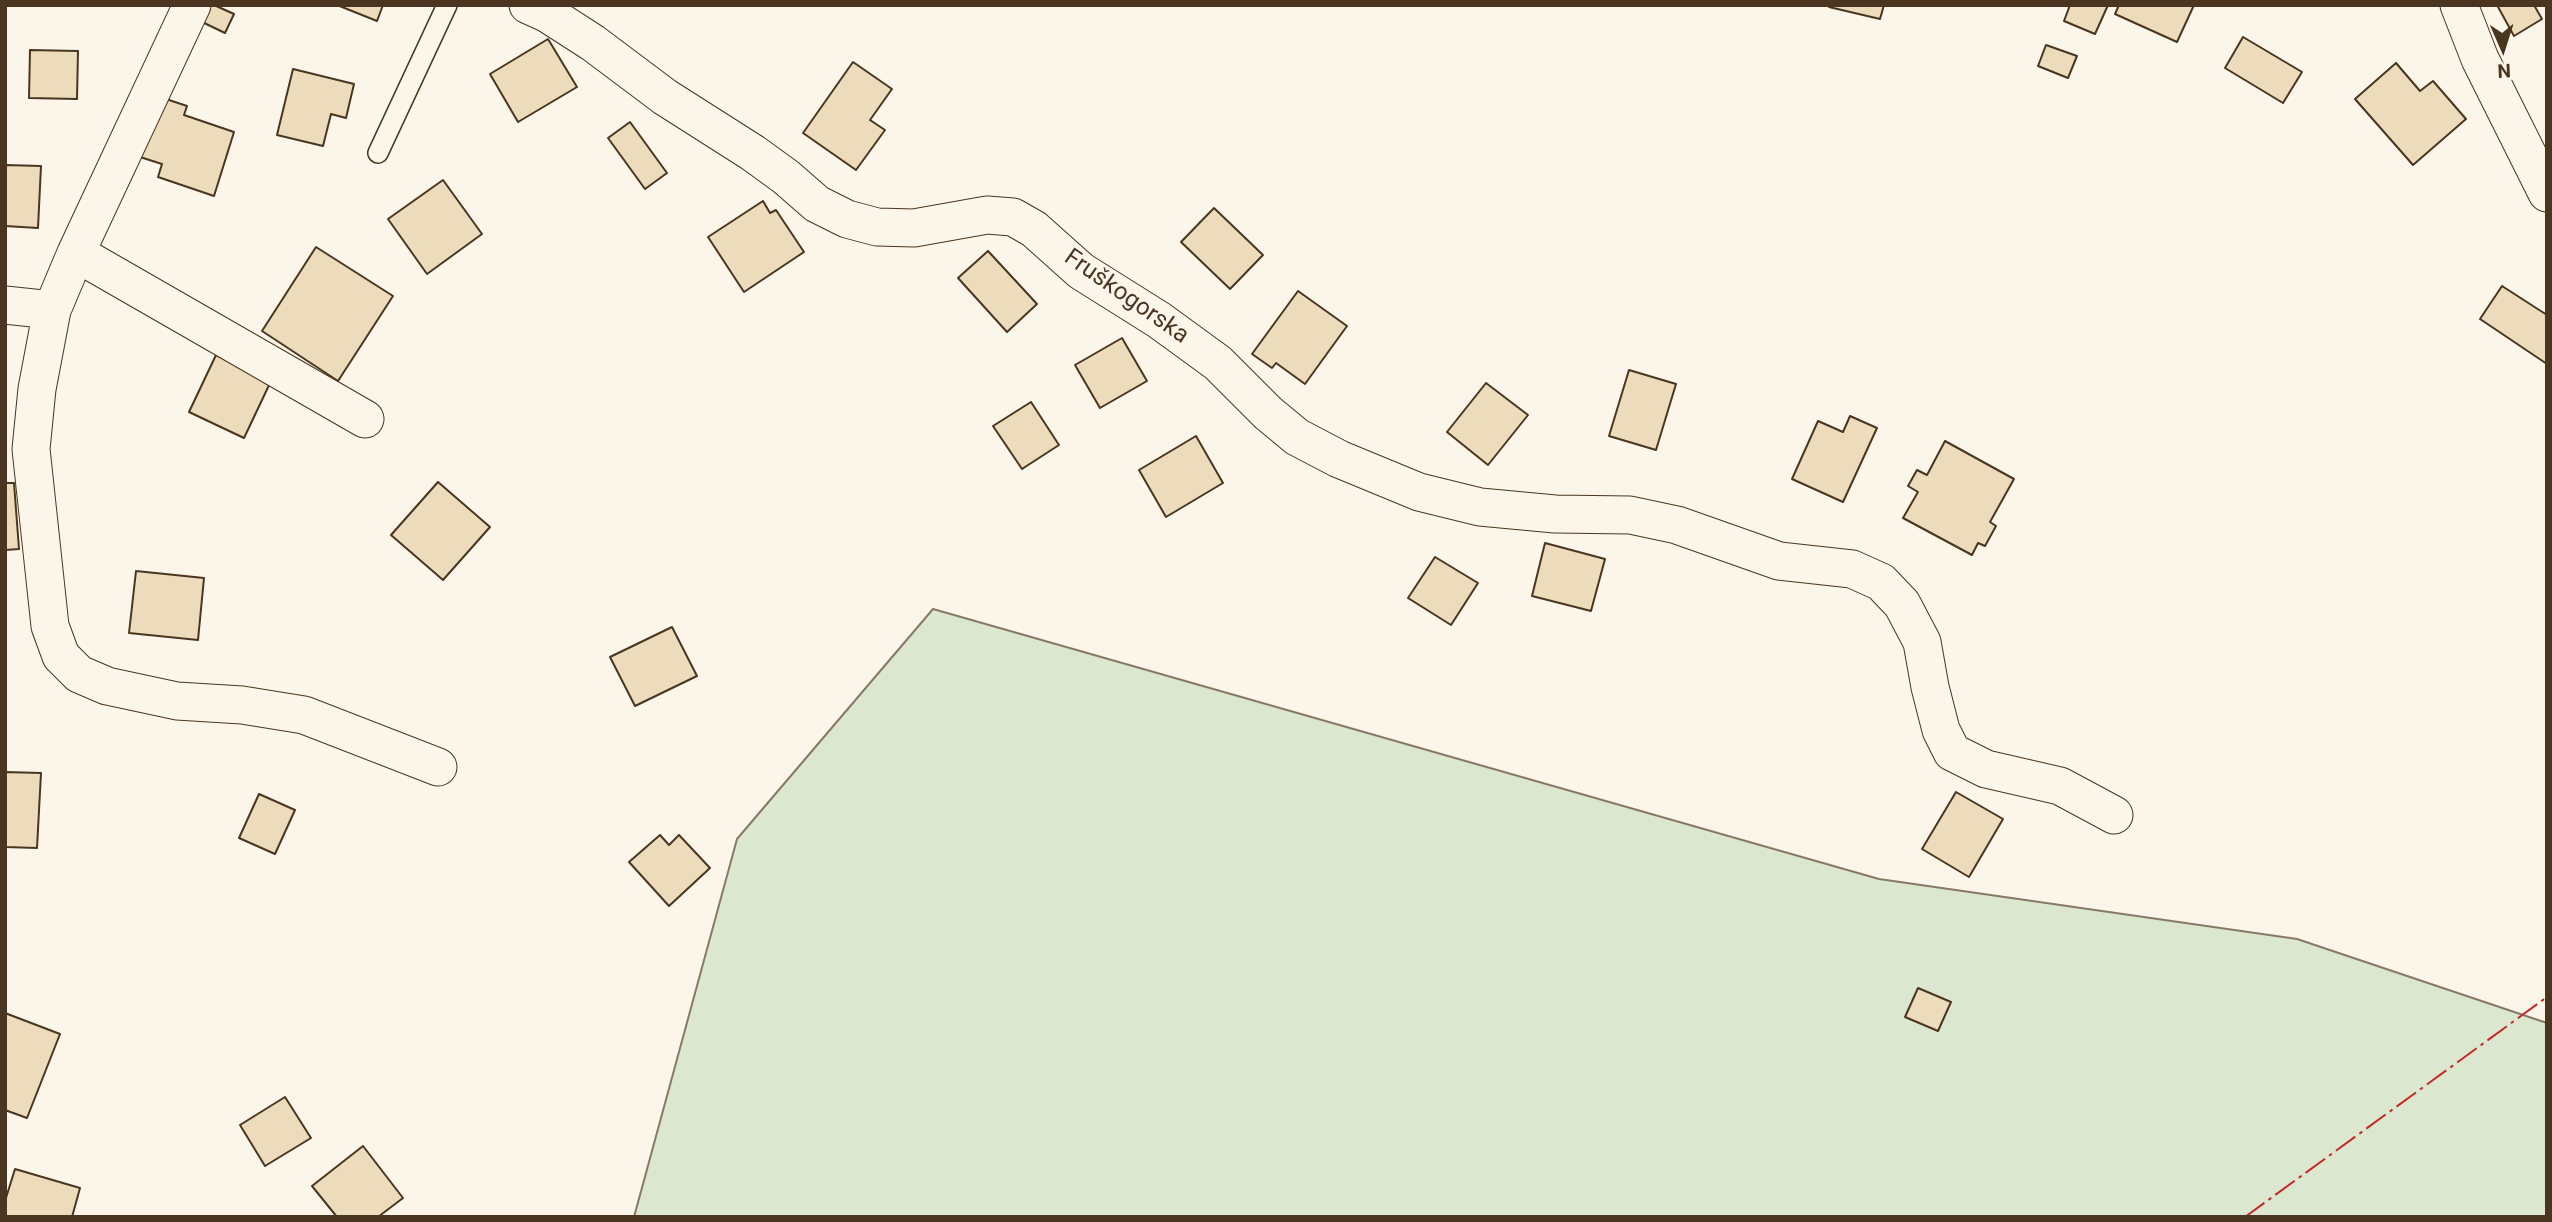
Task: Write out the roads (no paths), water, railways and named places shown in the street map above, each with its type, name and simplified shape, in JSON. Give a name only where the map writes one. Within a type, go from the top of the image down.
[{"type":"street","points":[[192,5],[52,310],[37,389],[31,449],[50,626],[61,656],[79,674],[107,686],[177,701],[242,705],[304,715],[438,767]]},
{"type":"street","name":"Fruškogorska","points":[[528,5],[548,14],[593,43],[666,97],[753,153],[817,204],[848,219],[877,226],[915,228],[987,215],[1013,217],[1034,229],[1081,271],[1159,320],[1218,363],[1297,438],[1339,459],[1419,492],[1480,507],[1555,514],[1630,515],[1677,525],[1779,561],[1852,569],[1881,582],[1902,604],[1923,642],[1930,687],[1941,730],[1952,752],[1986,769],[2060,786],[2114,816]]},
{"type":"street","points":[[2459,5],[2480,59],[2547,193]]},
{"type":"street","points":[[76,253],[365,418]]},
{"type":"street","points":[[5,305],[52,310]]},
{"type":"lane","points":[[378,153],[447,5]]}]
